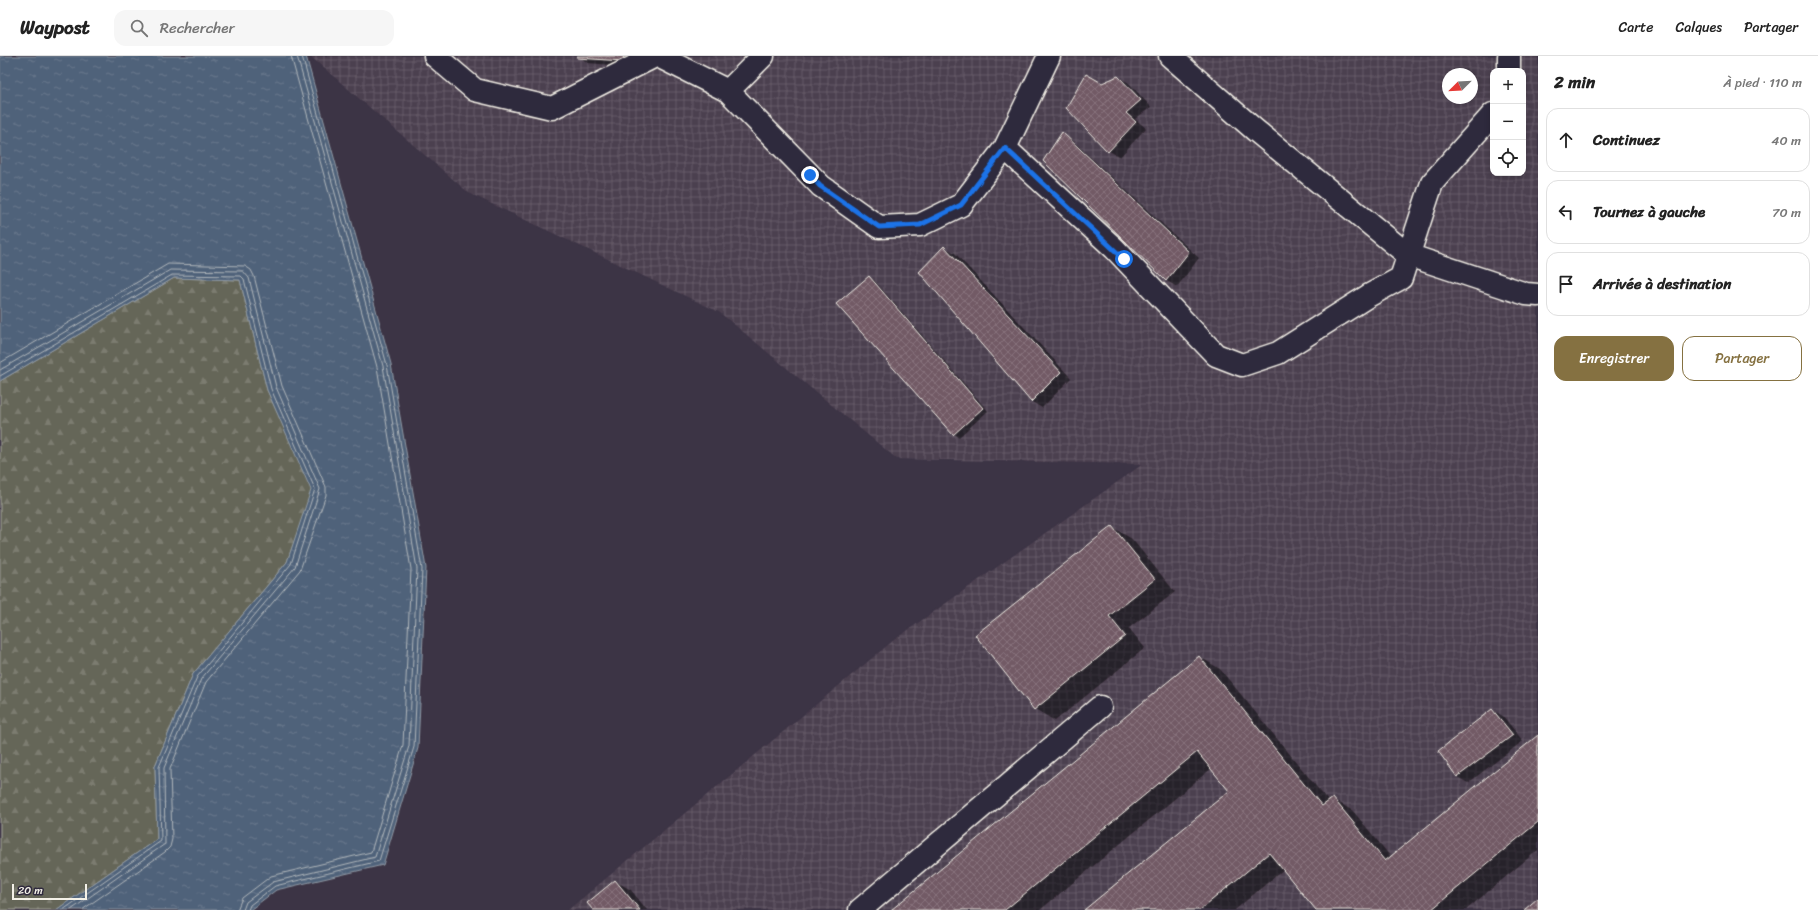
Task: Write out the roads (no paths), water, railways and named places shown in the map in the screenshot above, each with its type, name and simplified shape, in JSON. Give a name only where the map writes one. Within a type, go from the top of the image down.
[{"type":"lane","points":[[435,56],[476,90],[552,108],[656,56],[728,91],[820,186],[879,227],[920,225],[961,205],[1005,148],[1049,56]]},
{"type":"lane","points":[[728,91],[763,56]]},
{"type":"lane","points":[[1170,56],[1255,130],[1408,254],[1526,294],[1538,295]]},
{"type":"lane","points":[[1509,56],[1509,68]]},
{"type":"lane","points":[[1005,148],[1114,248],[1216,355],[1242,365],[1278,353],[1368,296],[1400,278],[1432,182],[1490,117]]},
{"type":"lane","points":[[860,910],[1100,707]]},
{"type":"water","points":[[0,56],[306,56],[391,364],[426,568],[418,748],[383,865],[276,890],[250,910],[56,910],[157,839],[155,766],[193,674],[287,562],[311,490],[267,390],[240,280],[174,278],[0,381]]}]
